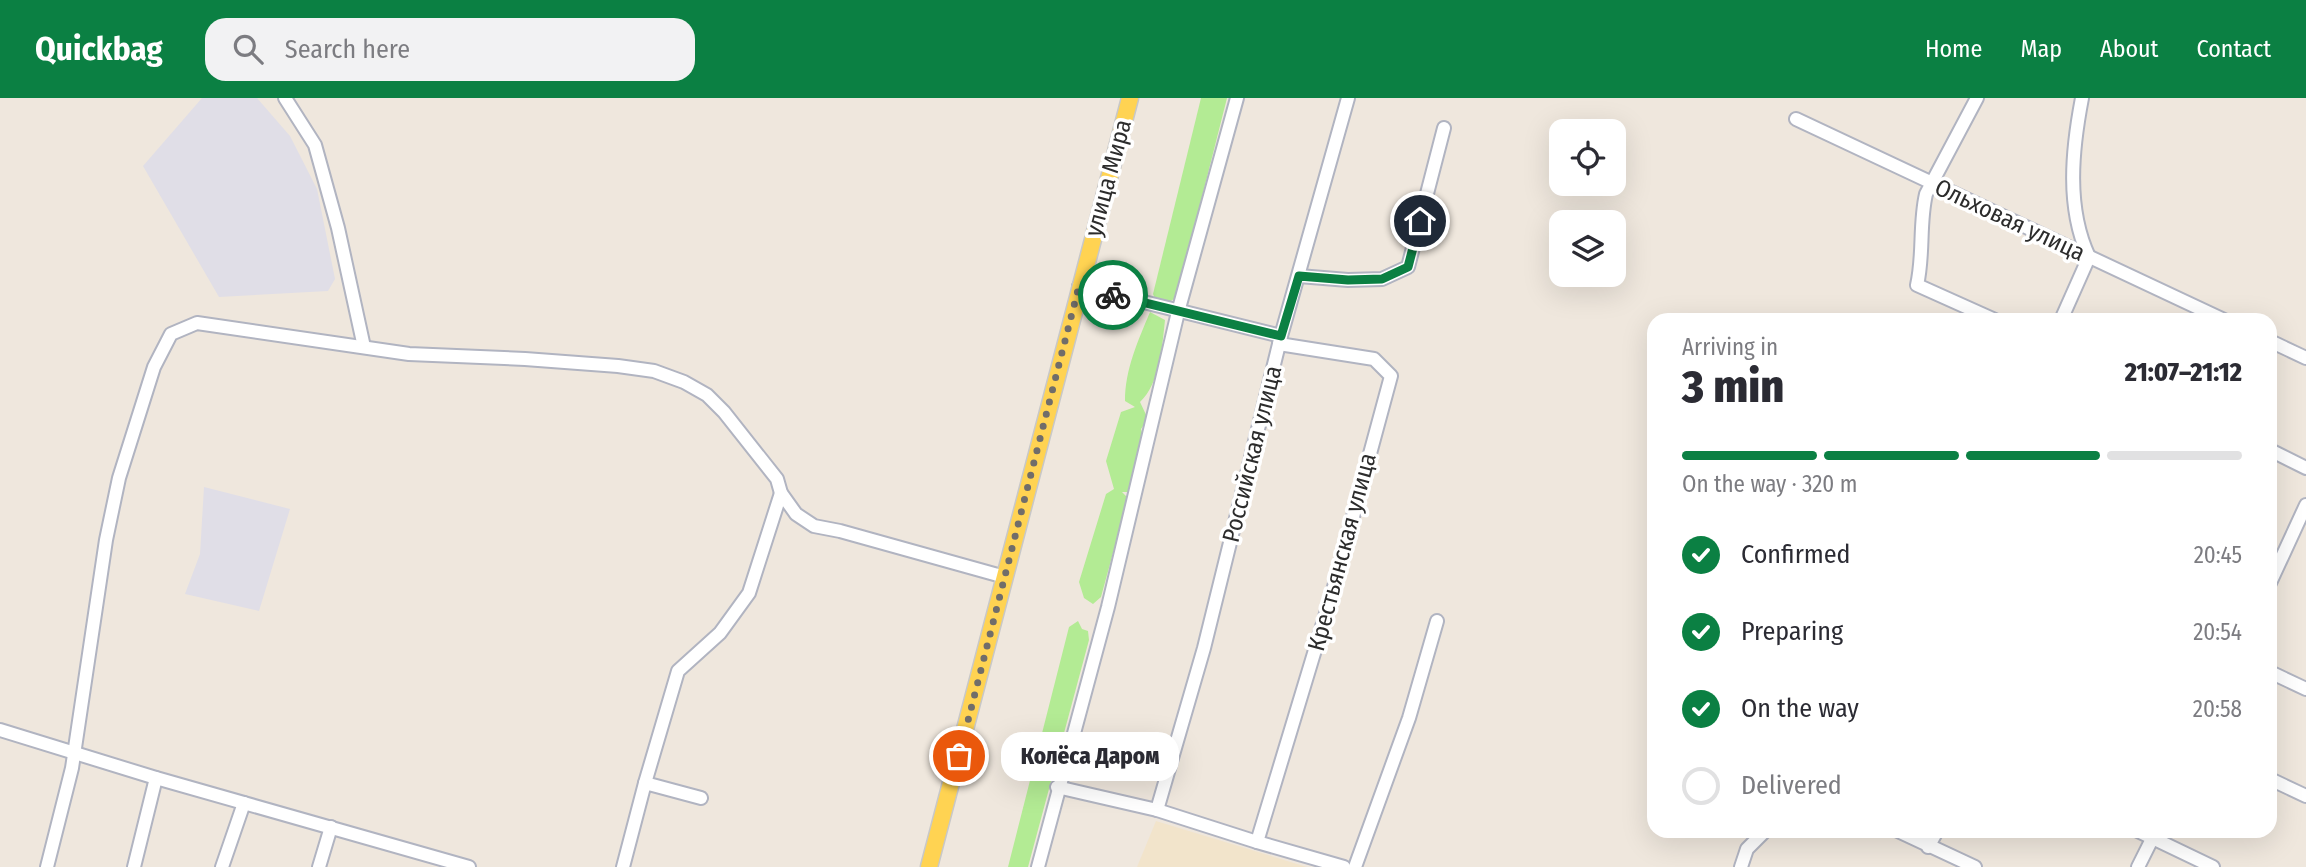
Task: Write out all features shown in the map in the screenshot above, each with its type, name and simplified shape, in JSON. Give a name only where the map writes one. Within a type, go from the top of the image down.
[{"type":"main road","name":"улица Мира","points":[[929,867],[1130,98]]},
{"type":"street","points":[[285,98],[315,145],[338,228],[364,346]]},
{"type":"street","points":[[1038,867],[1057,787],[1108,607],[1178,312],[1237,98]]},
{"type":"street","name":"Российская улица","points":[[1157,810],[1205,648],[1280,340],[1348,98]]},
{"type":"street","points":[[1977,98],[1931,184],[1922,212],[1921,268],[1917,285],[1979,313]]},
{"type":"street","points":[[2064,313],[2089,257],[2078,229],[2073,176],[2076,128],[2082,98]]},
{"type":"street","name":"Ольховая улица","points":[[1796,119],[2209,313]]},
{"type":"street","points":[[1299,276],[1348,280],[1382,279],[1408,267],[1444,128]]},
{"type":"street","points":[[1079,286],[1280,340]]},
{"type":"street","points":[[47,867],[72,768],[106,540],[119,478],[154,366],[171,334],[197,323],[410,354],[525,359],[654,371],[684,382],[707,396],[724,412],[777,479],[781,493],[796,514],[814,526],[1005,576]]},
{"type":"street","name":"Крестьянская улица","points":[[1257,842],[1334,587],[1391,376],[1374,359],[1280,340]]},
{"type":"street","points":[[2277,344],[2306,358]]},
{"type":"street","points":[[2277,454],[2306,468]]},
{"type":"street","points":[[623,867],[678,671],[720,633],[749,593],[781,493]]},
{"type":"street","points":[[2277,558],[2306,505]]},
{"type":"street","points":[[1355,867],[1409,718],[1437,621]]},
{"type":"street","points":[[2277,676],[2306,689]]},
{"type":"street","points":[[0,730],[156,778],[469,867]]},
{"type":"street","points":[[134,867],[156,778]]},
{"type":"street","points":[[2277,782],[2306,796]]},
{"type":"street","points":[[645,783],[701,798]]},
{"type":"street","points":[[1057,787],[1157,810],[1344,867]]},
{"type":"street","points":[[222,867],[244,803]]},
{"type":"street","points":[[319,867],[331,827]]},
{"type":"street","points":[[1741,867],[1747,849],[1758,838]]},
{"type":"street","points":[[1911,838],[1975,867]]},
{"type":"street","points":[[1928,847],[1933,838]]},
{"type":"street","points":[[2138,867],[2152,838]]},
{"type":"street","points":[[2161,838],[2213,867]]},
{"type":"shaded area","points":[[202,98],[257,98],[290,136],[317,189],[335,279],[328,291],[219,297],[143,166]]},
{"type":"shaded area","points":[[204,487],[290,509],[259,611],[185,594],[200,554]]},
{"type":"shaded area","points":[[1156,821],[1307,867],[1137,867]]},
{"type":"green space","points":[[1201,98],[1227,98],[1179,288],[1174,299],[1166,304],[1156,301],[1153,294]]},
{"type":"green space","points":[[1150,312],[1165,320],[1159,364],[1152,385],[1140,402],[1148,419],[1141,429],[1143,437],[1129,492],[1122,492],[1128,498],[1101,597],[1093,604],[1084,598],[1079,582],[1106,494],[1114,489],[1106,461],[1121,412],[1135,407],[1125,401],[1127,378]]},
{"type":"green space","points":[[1078,621],[1082,629],[1088,631],[1089,640],[1028,867],[1008,867],[1069,627]]},
{"type":"way so far","points":[[959,756],[1079,286],[1113,295]]},
{"type":"place","name":"Колёса Даром","points":[[959,756]]},
{"type":"route","points":[[1113,295],[1281,336],[1299,276],[1348,280],[1382,279],[1408,267],[1420,221]]}]
